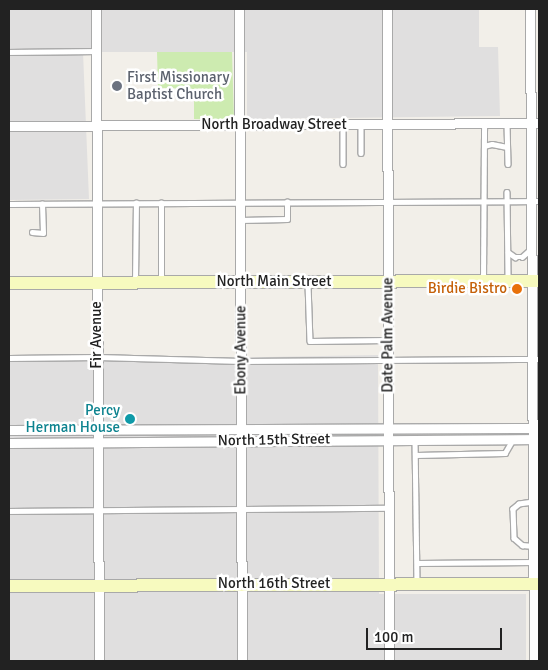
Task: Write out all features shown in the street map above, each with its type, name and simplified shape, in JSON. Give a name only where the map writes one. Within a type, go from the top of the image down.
[{"type":"street","name":"Fir Avenue","points":[[96,9],[99,661]]},
{"type":"street","name":"Ebony Avenue","points":[[239,9],[242,661]]},
{"type":"street","name":"Date Palm Avenue","points":[[387,9],[389,661]]},
{"type":"street","points":[[530,9],[535,53],[535,201],[532,248],[536,281],[536,439],[533,502],[533,562],[536,584],[534,661]]},
{"type":"street","name":"North Broadway Street","points":[[9,126],[535,123]]},
{"type":"street","name":"North Main Street","points":[[9,284],[536,281]]},
{"type":"street","name":"North 15th Street","points":[[9,430],[536,428]]},
{"type":"street","name":"North 15th Street","points":[[9,443],[536,439]]},
{"type":"street","name":"North 16th Street","points":[[9,586],[536,584]]},
{"type":"lane","points":[[9,52],[96,51]]},
{"type":"lane","points":[[507,123],[508,164]]},
{"type":"lane","points":[[483,281],[484,124]]},
{"type":"lane","points":[[343,125],[343,164]]},
{"type":"lane","points":[[361,125],[361,152]]},
{"type":"lane","points":[[484,146],[492,144],[508,147]]},
{"type":"lane","points":[[507,192],[508,281]]},
{"type":"lane","points":[[9,204],[535,201]]},
{"type":"lane","points":[[240,220],[287,219],[287,202]]},
{"type":"lane","points":[[135,283],[136,203]]},
{"type":"lane","points":[[161,283],[162,203]]},
{"type":"lane","points":[[32,232],[43,232],[42,204]]},
{"type":"lane","points":[[508,252],[515,257],[522,257],[532,248]]},
{"type":"lane","points":[[308,282],[310,341],[388,340]]},
{"type":"lane","points":[[9,358],[98,357],[241,361],[536,359]]},
{"type":"lane","points":[[415,439],[417,584]]},
{"type":"lane","points":[[416,455],[505,453],[513,439]]},
{"type":"lane","points":[[533,502],[519,504],[513,509],[514,538],[522,545],[533,546]]},
{"type":"lane","points":[[9,511],[98,512],[242,508],[388,508]]},
{"type":"lane","points":[[417,562],[533,562]]},
{"type":"shaded area","points":[[9,9],[479,9],[479,47],[498,47],[500,116],[247,119],[247,52],[83,52],[89,199],[9,200]]},
{"type":"shaded area","points":[[378,355],[379,594],[526,594],[526,661],[9,661],[9,362]]},
{"type":"green space","points":[[157,52],[232,52],[234,120],[194,119],[194,89],[158,88]]},
{"type":"place","name":"First Missionary Baptist Church","points":[[117,86]]},
{"type":"place","name":"Birdie Bistro","points":[[517,289]]},
{"type":"place","name":"Percy Herman House","points":[[130,419]]}]
